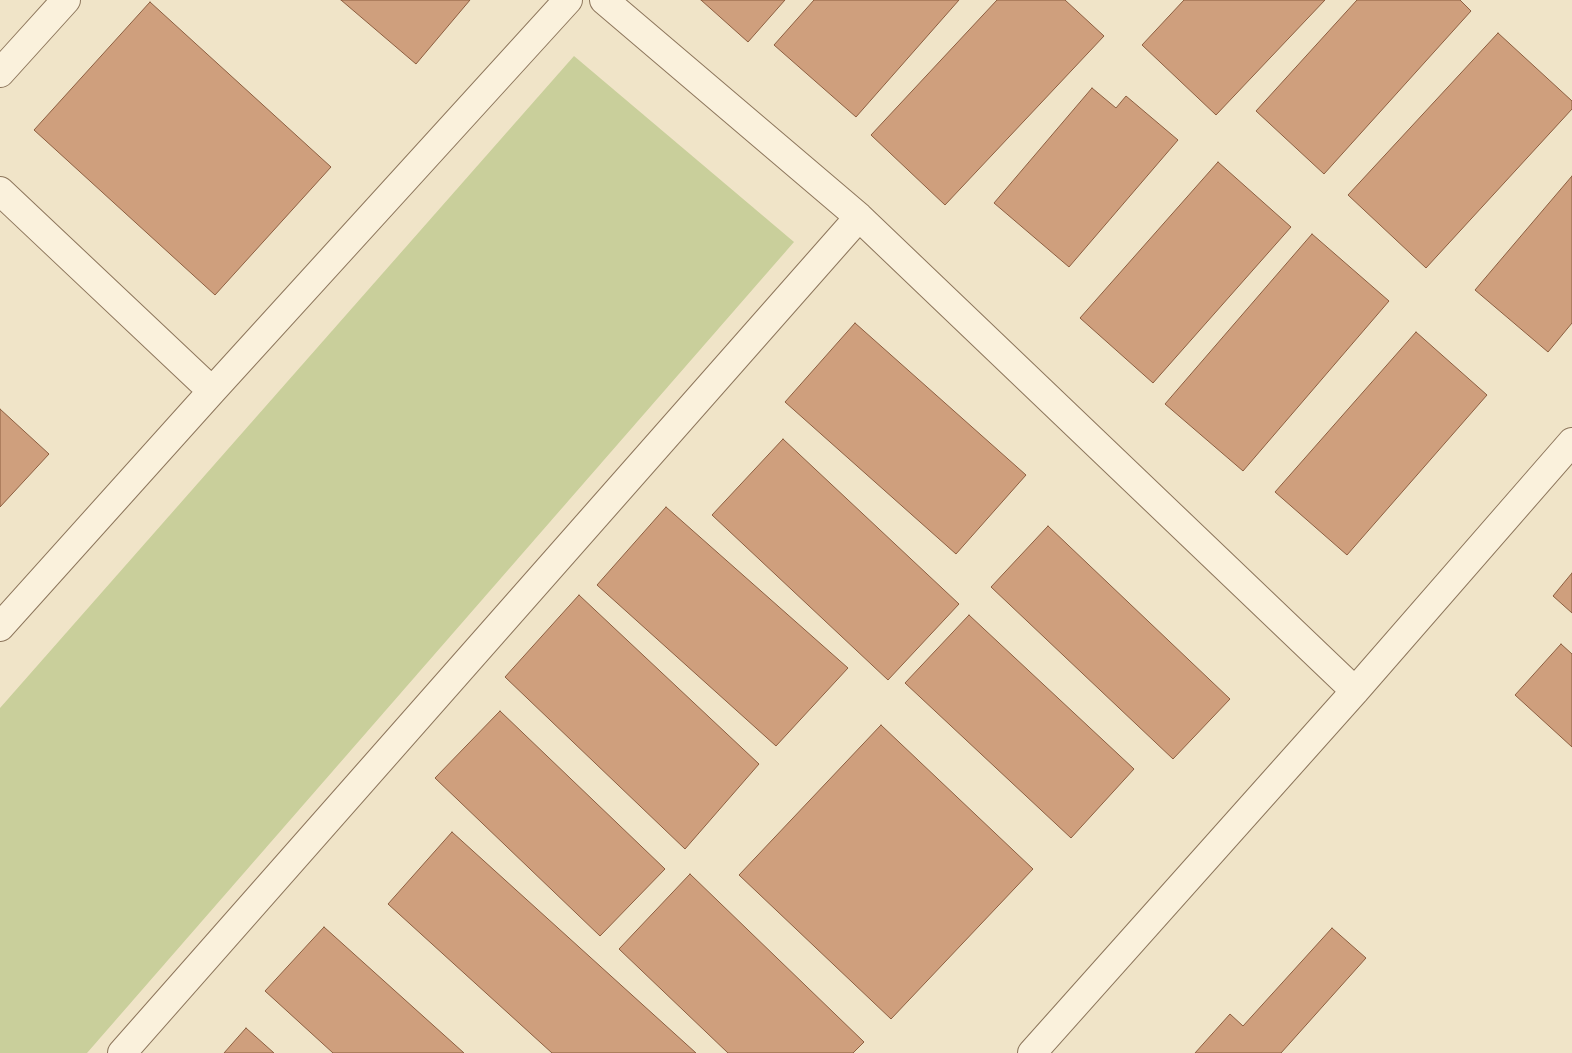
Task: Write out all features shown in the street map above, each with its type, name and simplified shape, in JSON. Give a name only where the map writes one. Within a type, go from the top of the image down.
[{"type":"lane","points":[[0,73],[66,0]]},
{"type":"lane","points":[[0,627],[568,0]]},
{"type":"lane","points":[[604,0],[859,217],[1355,691]]},
{"type":"lane","points":[[0,191],[212,391]]},
{"type":"lane","points":[[122,1053],[859,217]]},
{"type":"lane","points":[[1032,1053],[1355,691],[1572,442]]},
{"type":"green space","points":[[574,56],[794,242],[87,1053],[0,1053],[0,708]]},
{"type":"building","points":[[341,0],[470,0],[416,64]]},
{"type":"building","points":[[701,0],[785,0],[748,42]]},
{"type":"building","points":[[814,0],[959,0],[856,117],[774,45]]},
{"type":"building","points":[[997,0],[1065,0],[1104,36],[945,205],[871,135]]},
{"type":"building","points":[[1184,0],[1325,0],[1216,115],[1142,45]]},
{"type":"building","points":[[1357,0],[1460,0],[1471,11],[1324,174],[1256,111]]},
{"type":"building","points":[[150,2],[331,167],[215,295],[34,130]]},
{"type":"building","points":[[1498,33],[1572,101],[1572,109],[1426,268],[1348,195]]},
{"type":"building","points":[[1092,88],[1116,108],[1126,96],[1178,140],[1069,267],[994,203]]},
{"type":"building","points":[[1218,162],[1291,227],[1153,383],[1080,318]]},
{"type":"building","points":[[1572,176],[1572,323],[1548,352],[1475,290]]},
{"type":"building","points":[[1312,234],[1389,301],[1243,471],[1165,404]]},
{"type":"building","points":[[855,323],[1026,475],[956,554],[785,402]]},
{"type":"building","points":[[1416,332],[1487,395],[1347,555],[1275,492]]},
{"type":"building","points":[[0,409],[49,454],[0,507]]},
{"type":"building","points":[[783,439],[959,604],[888,680],[712,515]]},
{"type":"building","points":[[666,507],[848,668],[776,746],[597,585]]},
{"type":"building","points":[[1048,526],[1230,699],[1173,759],[991,587]]},
{"type":"building","points":[[1572,573],[1572,613],[1553,596]]},
{"type":"building","points":[[579,595],[759,764],[685,849],[505,677]]},
{"type":"building","points":[[969,615],[1134,769],[1071,838],[905,683]]},
{"type":"building","points":[[1561,644],[1572,654],[1572,747],[1515,695]]},
{"type":"building","points":[[500,711],[665,869],[600,936],[435,778]]},
{"type":"building","points":[[881,725],[1033,869],[891,1019],[739,875]]},
{"type":"building","points":[[452,832],[696,1053],[552,1053],[388,904]]},
{"type":"building","points":[[690,874],[864,1042],[853,1053],[728,1053],[619,949]]},
{"type":"building","points":[[324,927],[464,1053],[333,1053],[265,991]]},
{"type":"building","points":[[1332,928],[1366,958],[1281,1053],[1195,1053],[1230,1014],[1243,1026]]},
{"type":"building","points":[[246,1028],[274,1053],[224,1053]]}]
